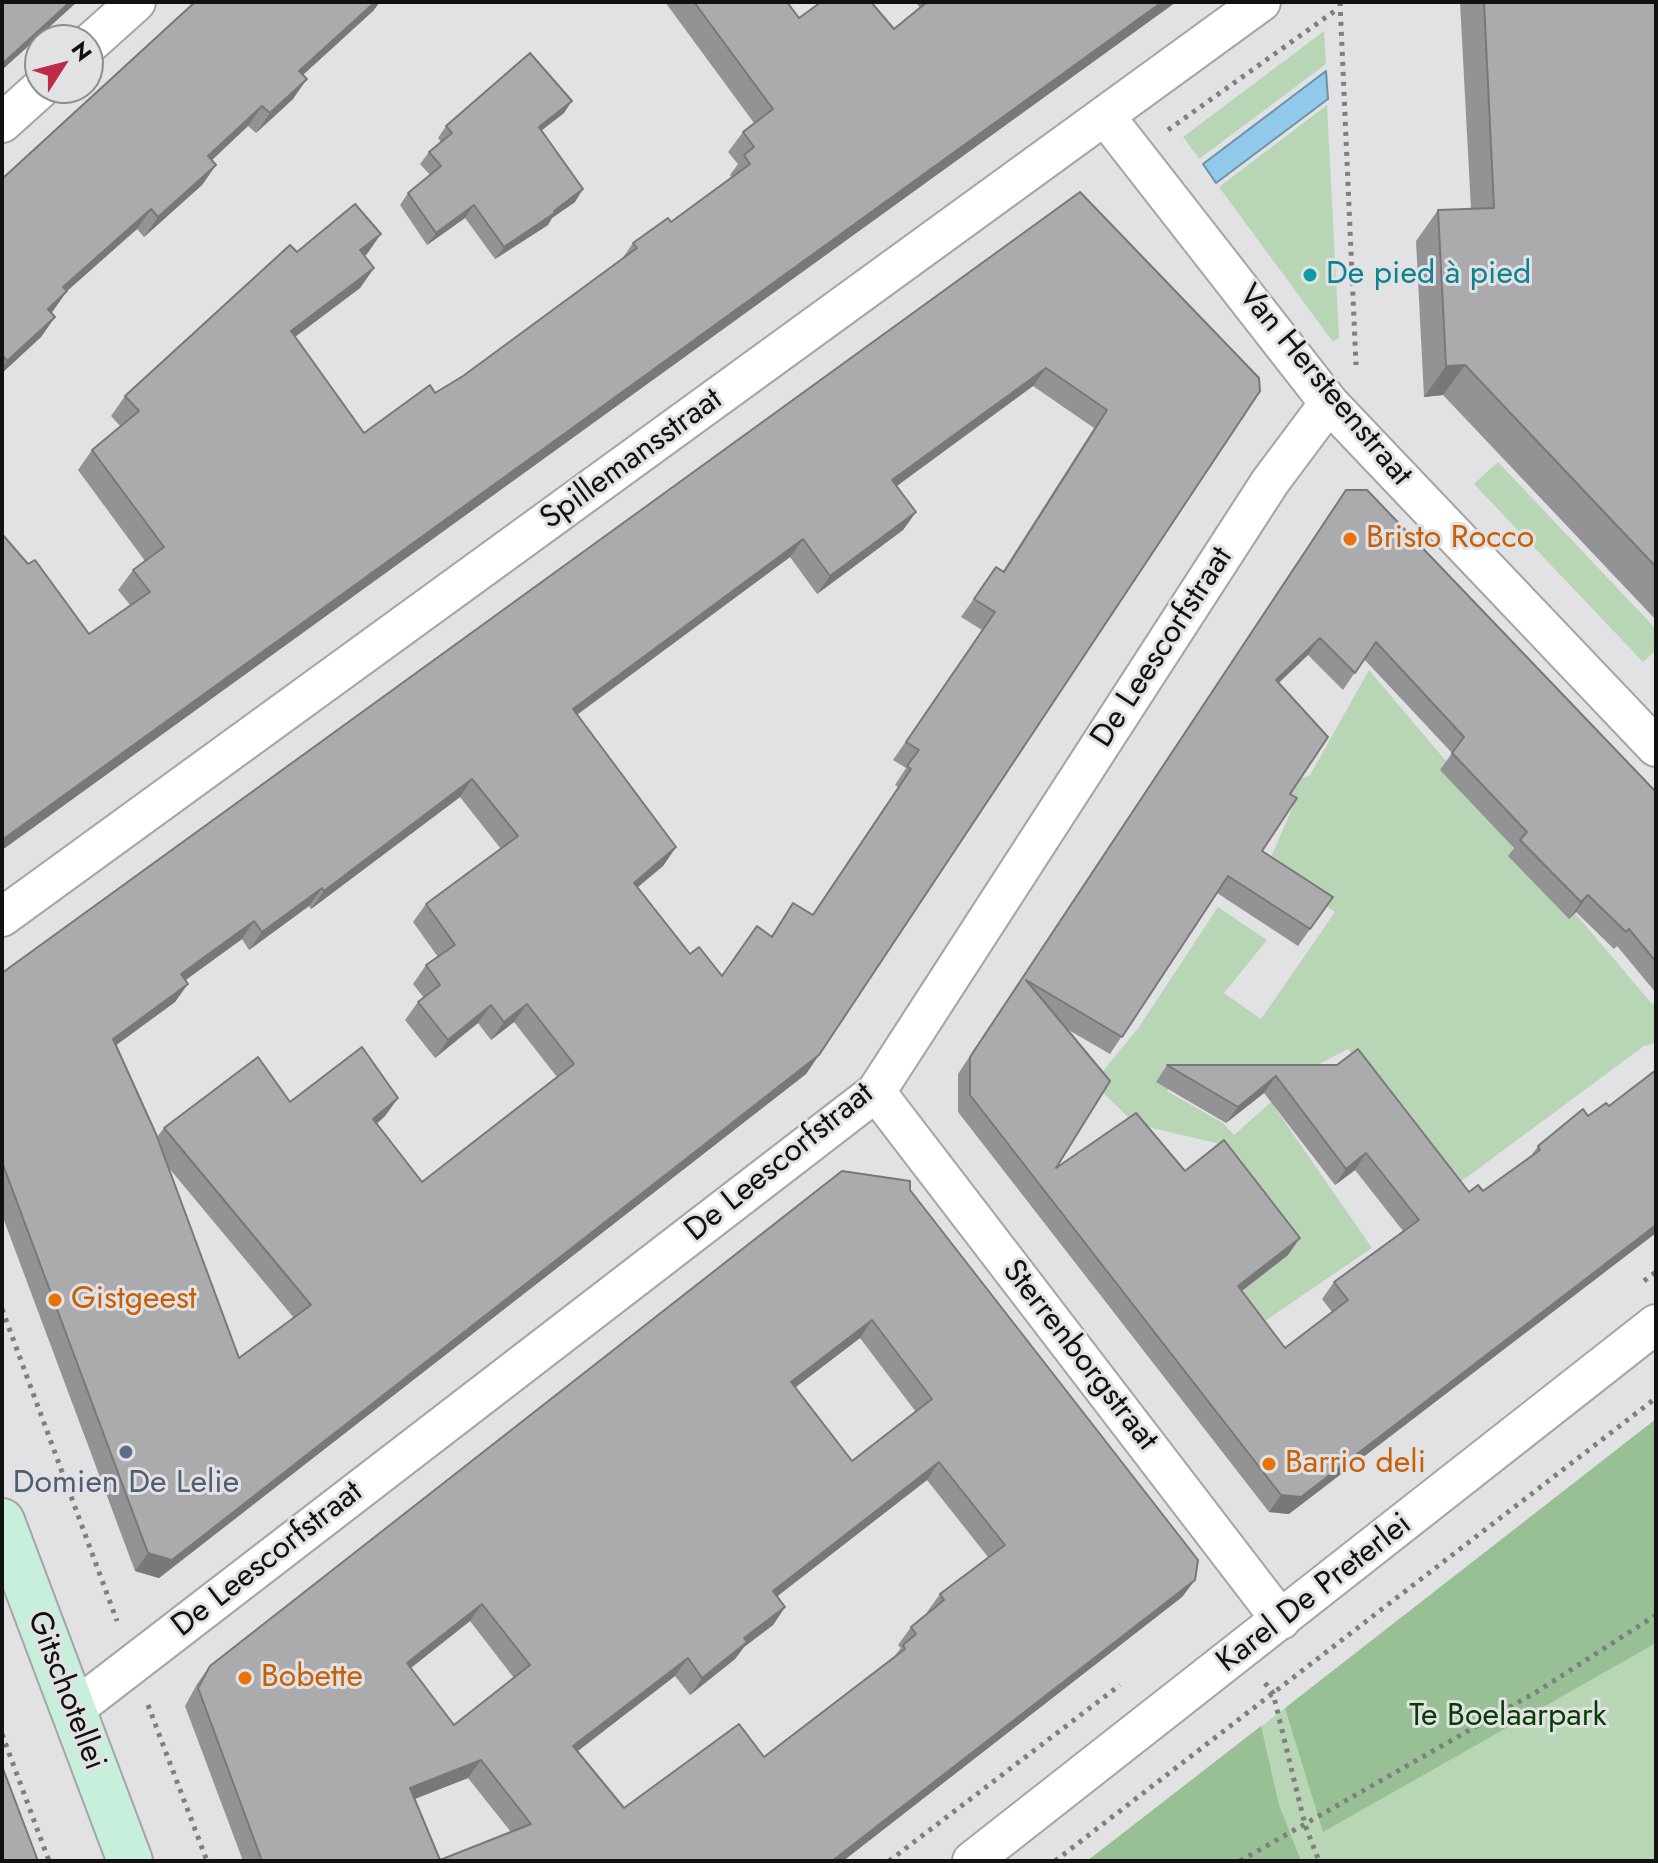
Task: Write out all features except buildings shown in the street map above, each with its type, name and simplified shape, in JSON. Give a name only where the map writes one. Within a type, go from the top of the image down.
[{"type":"street","points":[[104,31],[136,2]]},
{"type":"street","name":"Spillemansstraat","points":[[2,917],[1261,2]]},
{"type":"street","points":[[2,123],[24,103]]},
{"type":"street","name":"Van Hersteenstraat","points":[[1105,116],[1329,403],[1656,747]]},
{"type":"street","name":"De Leescorfstraat","points":[[72,1711],[876,1092],[1270,482],[1329,403]]},
{"type":"street","name":"Sterrenborgstraat","points":[[876,1092],[1281,1620]]},
{"type":"street","name":"Karel De Preterlei","points":[[972,1861],[1656,1324]]},
{"type":"street","name":"Gitschotellei","points":[[2,1521],[130,1861]]},
{"type":"path","points":[[1135,154],[1340,5]]},
{"type":"path","points":[[1340,5],[1359,434]]},
{"type":"path","points":[[2,1309],[207,1861]]},
{"type":"path","points":[[1055,1861],[1656,1398]]},
{"type":"path","points":[[1240,1861],[1538,1691],[1656,1615]]},
{"type":"path","points":[[889,1861],[1126,1680]]},
{"type":"path","points":[[1273,1693],[1305,1825],[1319,1861]]},
{"type":"path","points":[[2,1734],[49,1861]]},
{"type":"green space","points":[[1324,31],[1326,64],[1199,159],[1183,137]]},
{"type":"green space","points":[[1327,105],[1339,338],[1333,342],[1219,187]]},
{"type":"green space","points":[[1498,462],[1656,629],[1656,650],[1643,662],[1474,484]]},
{"type":"green space","points":[[1369,670],[1652,1004],[1656,1002],[1656,1043],[1644,1046],[1451,1189],[1348,1049],[1306,1071],[1184,1069],[1167,1091],[1223,1123],[1234,1135],[1271,1102],[1372,1248],[1259,1325],[1237,1278],[1284,1229],[1216,1143],[1135,1124],[1093,1083],[1139,1027],[1218,907],[1267,940],[1224,993],[1261,1019],[1335,912],[1268,864],[1294,804],[1283,785],[1310,775]]},
{"type":"green space","name":"Te Boelaarpark","points":[[1656,1419],[1656,1861],[1087,1861],[1285,1708]]},
{"type":"green space","points":[[1656,1419],[1656,1643],[1323,1832],[1285,1708]]},
{"type":"green space","points":[[1261,1726],[1279,1805],[1301,1861],[1087,1861]]},
{"type":"water","points":[[1326,71],[1328,99],[1216,183],[1203,164]]},
{"type":"place","name":"De pied à pied","points":[[1310,275]]},
{"type":"place","name":"Bristo Rocco","points":[[1350,539]]},
{"type":"place","name":"Gistgeest","points":[[55,1300]]},
{"type":"place","name":"Domien De Lelie","points":[[126,1452]]},
{"type":"place","name":"Barrio deli","points":[[1269,1464]]},
{"type":"place","name":"Bobette","points":[[245,1678]]}]
